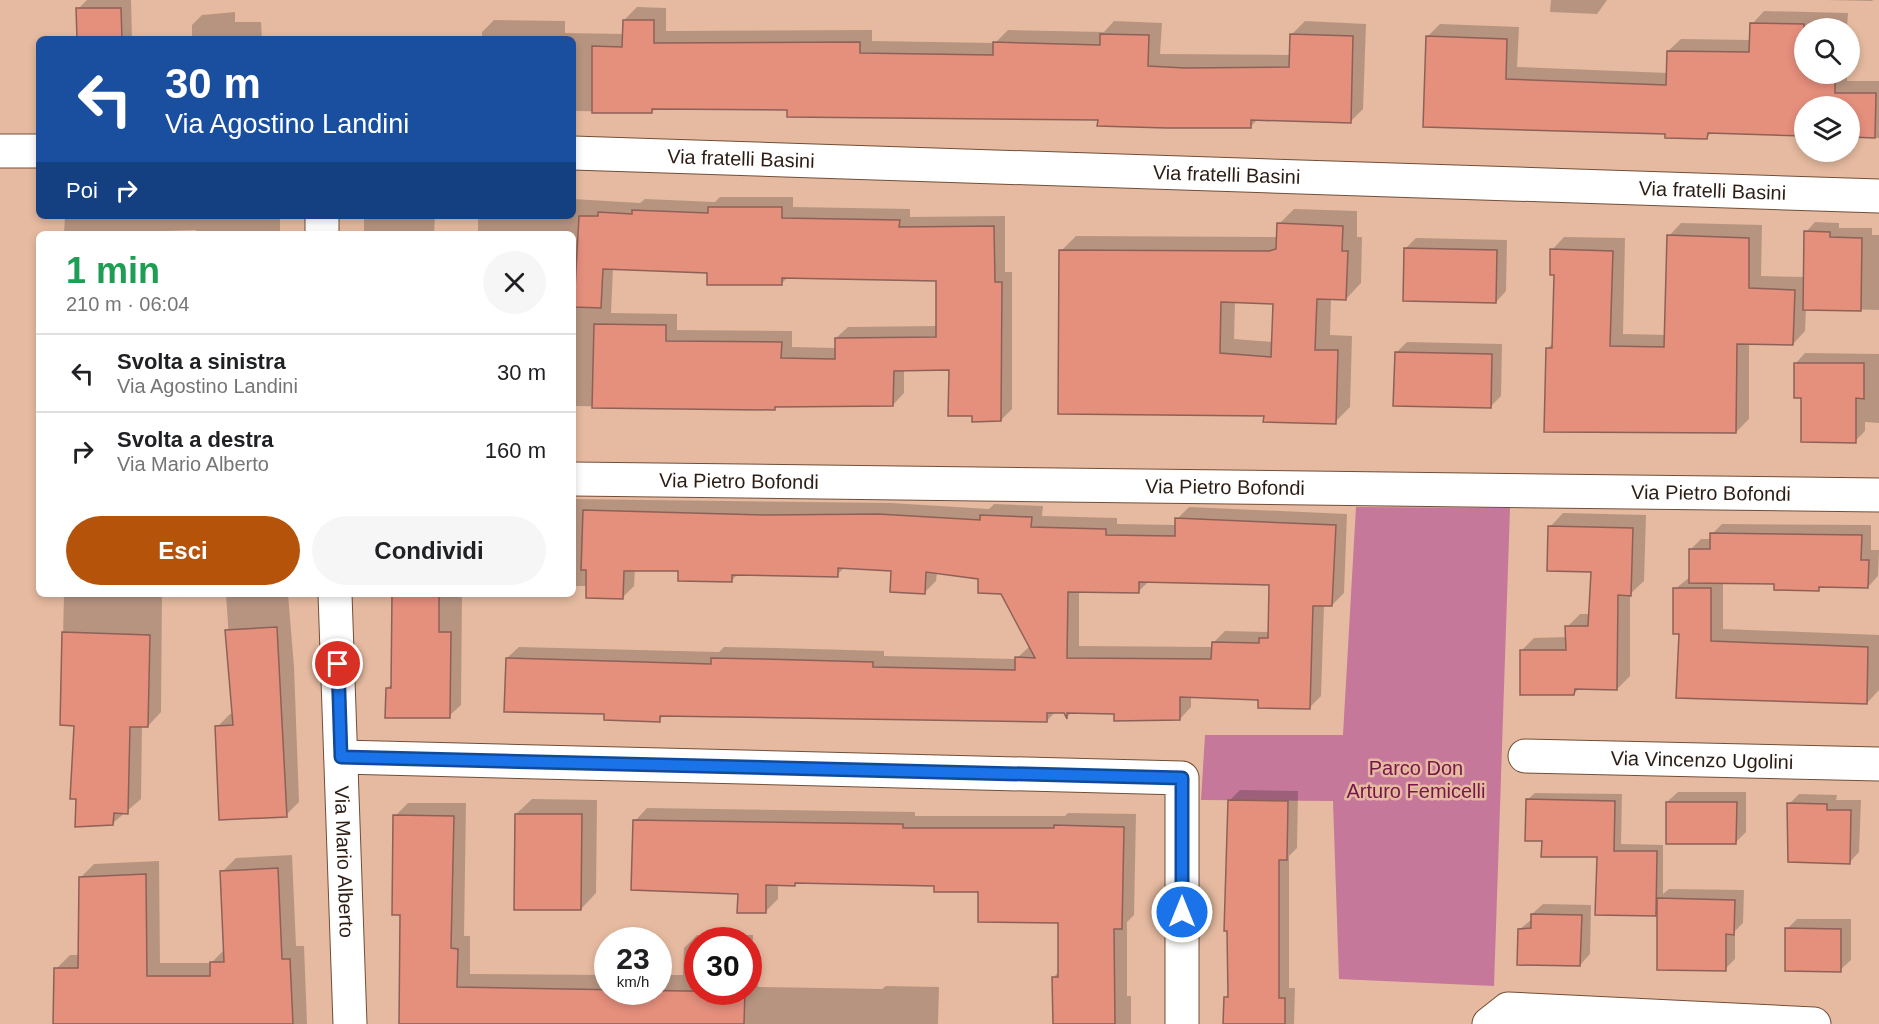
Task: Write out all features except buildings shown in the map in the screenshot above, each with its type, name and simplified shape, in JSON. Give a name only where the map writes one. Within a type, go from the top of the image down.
[{"type":"street","points":[[0,151],[36,151]]},
{"type":"street","name":"Via fratelli Basini","points":[[576,153],[1879,196]]},
{"type":"street","name":"Via Pietro Bofondi","points":[[576,479],[1879,495]]},
{"type":"street","name":"Via Mario Alberto","points":[[335,597],[350,1024]]},
{"type":"street","name":"Via Vincenzo Ugolini","points":[[1525,756],[1879,764]]},
{"type":"street","points":[[341,757],[1182,778],[1182,1024]]},
{"type":"street","points":[[1499,1017],[1814,1024]]},
{"type":"green space","name":"Parco Don Arturo Femicelli","points":[[1356,507],[1510,508],[1494,986],[1339,979],[1333,801],[1201,800],[1205,735],[1343,735]]},
{"type":"route","points":[[338,664],[341,757],[1182,778],[1182,912]]}]
